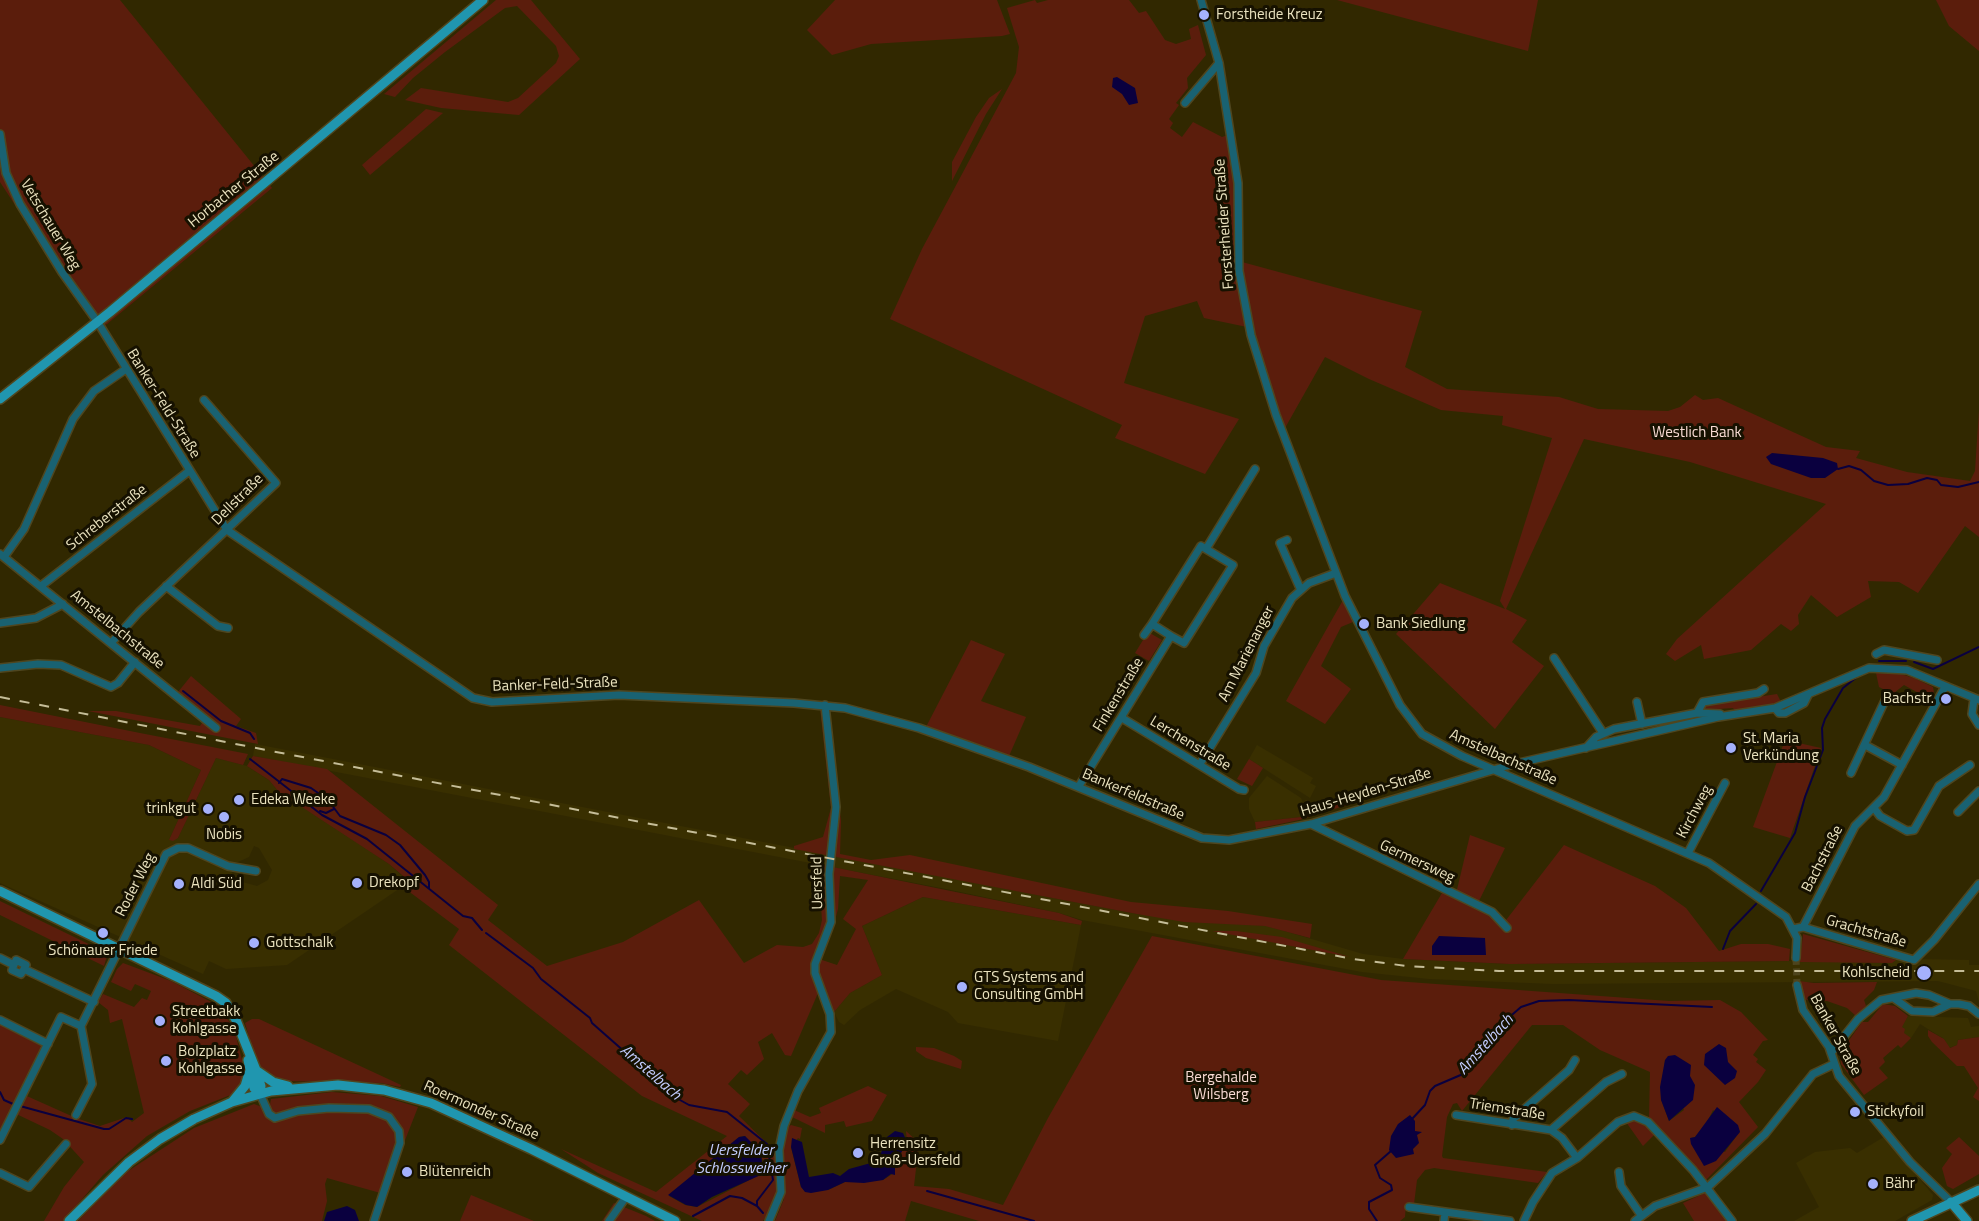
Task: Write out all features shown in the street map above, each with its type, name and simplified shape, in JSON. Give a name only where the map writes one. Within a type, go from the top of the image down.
[{"type":"main road","name":"Horbacher Straße","points":[[0,399],[333,128],[483,0]]},
{"type":"main road","points":[[0,891],[208,991],[226,1004],[236,1020],[253,1070],[261,1086],[260,1094]]},
{"type":"main road","points":[[253,1070],[273,1082],[293,1088]]},
{"type":"main road","points":[[232,1102],[245,1086],[253,1070]]},
{"type":"main road","name":"Roermonder Straße","points":[[69,1221],[109,1180],[147,1147],[194,1119],[232,1102],[260,1094],[293,1088],[366,1087],[431,1103],[531,1149],[675,1221]]},
{"type":"main road","points":[[1912,1221],[1979,1190]]},
{"type":"main road","points":[[1951,1202],[1967,1221]]},
{"type":"street","name":"Forsterheider Straße","points":[[1201,0],[1219,63],[1238,183],[1239,271],[1251,335],[1290,449]]},
{"type":"street","points":[[1185,103],[1219,63]]},
{"type":"street","name":"Vetschauer Weg","points":[[0,134],[3,175],[43,242],[97,321]]},
{"type":"street","name":"Banker-Feld-Straße","points":[[97,321],[227,530],[473,698],[492,702],[620,695],[825,705],[845,708],[919,728],[1029,767]]},
{"type":"street","points":[[2,555],[24,530],[73,419],[94,391],[126,369]]},
{"type":"street","name":"Dellstraße","points":[[112,642],[166,586],[201,556],[276,483],[204,400]]},
{"type":"street","name":"Amstelbachstraße","points":[[1290,449],[1336,573],[1388,683],[1416,728],[1462,756],[1492,770],[1709,863],[1786,917],[1793,929]]},
{"type":"street","name":"Finkenstraße","points":[[1144,635],[1201,546],[1206,549],[1255,469]]},
{"type":"street","name":"Schreberstraße","points":[[41,586],[189,471]]},
{"type":"street","points":[[1287,540],[1280,543],[1300,588],[1336,573]]},
{"type":"street","points":[[1152,624],[1184,643],[1233,565],[1206,549]]},
{"type":"street","name":"Amstelbachstraße","points":[[2,555],[216,728]]},
{"type":"street","points":[[166,586],[218,626],[228,628]]},
{"type":"street","name":"Am Marienanger","points":[[1200,764],[1256,673],[1264,646],[1300,588]]},
{"type":"street","points":[[0,623],[36,618],[63,604]]},
{"type":"street","name":"Finkenstraße","points":[[1079,786],[1171,636]]},
{"type":"street","name":"Haus-Heyden-Straße","points":[[1876,654],[1884,650],[1909,662],[1945,687],[1976,700],[1972,714],[1979,725]]},
{"type":"street","points":[[1554,658],[1603,733]]},
{"type":"street","name":"Haus-Heyden-Straße","points":[[1229,840],[1311,824],[1510,765],[1725,716],[1775,708],[1779,713],[1785,713],[1804,703],[1808,695],[1864,669],[1938,660]]},
{"type":"street","points":[[0,668],[38,664],[62,665],[111,687],[118,684],[135,662]]},
{"type":"street","name":"Bachstraße","points":[[1803,927],[1855,826],[1884,797],[1945,687]]},
{"type":"street","name":"Haus-Heyden-Straße","points":[[1696,713],[1703,702],[1758,693],[1764,689]]},
{"type":"street","points":[[1851,773],[1888,694]]},
{"type":"street","points":[[1637,702],[1642,724]]},
{"type":"street","name":"Uersfeld","points":[[769,1221],[781,1192],[779,1149],[787,1118],[798,1091],[831,1032],[830,1014],[817,980],[815,968],[831,922],[829,874],[836,807],[825,705]]},
{"type":"street","name":"Haus-Heyden-Straße","points":[[1586,748],[1590,741],[1603,733],[1642,724],[1696,713],[1725,716]]},
{"type":"street","name":"Lerchenstraße","points":[[1122,718],[1244,790]]},
{"type":"street","points":[[1865,745],[1902,765]]},
{"type":"street","points":[[1508,777],[1506,770],[1510,765]]},
{"type":"street","points":[[1874,808],[1880,816],[1907,831],[1914,830],[1940,786],[1970,765]]},
{"type":"street","name":"Bankerfeldstraße","points":[[1029,767],[1193,834],[1229,840]]},
{"type":"street","name":"Kirchweg","points":[[1688,853],[1725,783]]},
{"type":"street","points":[[1958,812],[1979,791]]},
{"type":"street","name":"Germersweg","points":[[1311,824],[1492,912],[1507,928]]},
{"type":"street","name":"Roder Weg","points":[[120,950],[164,859],[172,850],[188,848],[228,866],[256,871]]},
{"type":"street","name":"Grachtstraße","points":[[1793,929],[1803,927],[1914,960],[1934,940],[1979,884]]},
{"type":"street","points":[[1793,929],[1797,938],[1796,958]]},
{"type":"street","points":[[76,1115],[92,1084],[81,1026],[120,950]]},
{"type":"street","points":[[0,958],[14,965],[16,960],[26,965],[24,969],[94,1002]]},
{"type":"street","name":"Banker Straße","points":[[1797,985],[1803,1010],[1832,1053],[1839,1076],[1910,1162],[1951,1202]]},
{"type":"street","points":[[1832,1053],[1869,1007],[1881,1000],[1916,993],[1929,995],[1950,1004],[1970,1006],[1979,1014]]},
{"type":"street","points":[[1895,999],[1912,1011],[1934,1012],[1950,1004]]},
{"type":"street","points":[[0,1140],[61,1017],[81,1026]]},
{"type":"street","points":[[0,1020],[48,1044]]},
{"type":"street","points":[[1512,1125],[1513,1119],[1569,1070],[1575,1060]]},
{"type":"street","points":[[1635,1221],[1655,1206],[1708,1186],[1765,1134],[1813,1074],[1834,1064]]},
{"type":"street","points":[[1551,1130],[1606,1082],[1622,1074]]},
{"type":"street","points":[[260,1094],[269,1114],[275,1118],[298,1111],[329,1107],[369,1109],[389,1117],[399,1131],[400,1143],[374,1221]]},
{"type":"street","name":"Triemstraße","points":[[1456,1115],[1551,1130],[1570,1146],[1577,1158]]},
{"type":"street","points":[[1524,1221],[1552,1173],[1577,1158],[1618,1122],[1634,1116],[1648,1122],[1708,1186],[1732,1221]]},
{"type":"street","points":[[0,1173],[29,1187],[66,1144]]},
{"type":"street","points":[[1618,1172],[1621,1186],[1641,1215]]},
{"type":"street","points":[[609,1221],[626,1197]]},
{"type":"street","points":[[1409,1207],[1478,1219],[1510,1221]]},
{"type":"street","points":[[1444,1221],[1445,1212]]},
{"type":"shaded area","points":[[0,717],[149,745],[201,770],[169,840],[178,838],[216,758],[247,766],[269,780],[279,792],[389,864],[409,882],[287,965],[226,969],[209,961],[203,974],[0,883]],"holes":[[[254,846],[259,848],[272,870],[268,880],[257,886],[235,880],[229,866],[249,857]]]},
{"type":"shaded area","points":[[255,744],[1137,914],[1267,926],[1363,954],[1403,959],[1510,964],[1789,961],[1892,963],[1896,960],[1912,962],[1918,959],[1969,960],[1969,965],[1979,965],[1979,1002],[1976,991],[1938,981],[1554,984],[1429,979],[1362,972],[1082,920],[946,889],[253,756]]},
{"type":"shaded area","points":[[1257,745],[1313,778],[1310,783],[1316,786],[1310,798],[1249,759]]},
{"type":"shaded area","points":[[1267,776],[1301,798],[1303,803],[1306,800],[1315,806],[1334,802],[1309,809],[1301,817],[1255,822],[1249,809],[1249,798]]},
{"type":"shaded area","points":[[923,897],[1081,925],[1058,1041],[958,1023],[948,1012],[896,989],[860,1010],[844,1025],[839,1022],[834,1012],[850,993],[882,975],[862,926]]},
{"type":"shaded area","points":[[1908,1016],[1968,1018],[1971,1027],[1979,1026],[1979,1037],[1958,1040],[1957,1045],[1949,1048],[1944,1039],[1920,1024],[1911,1038],[1903,1033],[1901,1027]]},
{"type":"shaded area","points":[[1884,1137],[1933,1195],[1932,1200],[1895,1221],[1794,1221],[1819,1207],[1796,1163],[1815,1152],[1850,1148],[1857,1153]]},
{"type":"green space","points":[[0,0],[120,0],[272,188],[107,324],[96,329],[0,182]]},
{"type":"green space","points":[[496,0],[531,0],[580,59],[519,115],[441,108],[405,100],[421,88],[508,102],[518,98],[556,63],[559,56],[556,46],[517,6],[505,8],[445,52],[413,78],[395,97],[384,94]]},
{"type":"green space","points":[[835,0],[997,0],[1010,34],[871,44],[832,55],[807,30]]},
{"type":"green space","points":[[1035,0],[1037,3],[1048,0],[1129,0],[1139,13],[1146,11],[1165,40],[1176,44],[1191,39],[1189,29],[1198,25],[1206,55],[1187,78],[1188,88],[1176,103],[1179,105],[1169,119],[1173,123],[1170,128],[1182,137],[1193,122],[1222,137],[1228,135],[1235,179],[1236,272],[1247,327],[1204,318],[1197,301],[1145,316],[1124,383],[1239,419],[1205,474],[1115,438],[1122,425],[890,319],[922,249],[1016,73],[1019,47],[1007,8]]},
{"type":"green space","points":[[1337,0],[1538,0],[1528,51]]},
{"type":"green space","points":[[1936,0],[1979,0],[1979,51],[1949,26]]},
{"type":"green space","points":[[1002,89],[986,114],[952,181],[952,162],[976,117],[989,98]]},
{"type":"green space","points":[[426,109],[443,113],[370,175],[362,165]]},
{"type":"green space","name":"Westlich Bank","points":[[1242,262],[1422,311],[1405,367],[1447,389],[1559,397],[1598,409],[1668,411],[1680,407],[1695,395],[1703,400],[1718,398],[1826,447],[1860,451],[1856,458],[1907,472],[1970,481],[1975,471],[1979,410],[1979,537],[1965,526],[1918,593],[1899,582],[1868,581],[1871,597],[1837,617],[1811,595],[1798,615],[1799,624],[1791,631],[1781,624],[1751,650],[1704,659],[1701,645],[1675,661],[1666,654],[1677,639],[1826,504],[1690,462],[1584,439],[1506,609],[1527,620],[1512,642],[1544,666],[1495,729],[1396,634],[1440,583],[1505,609],[1500,601],[1552,438],[1502,425],[1503,416],[1441,410],[1325,357],[1285,428],[1272,396],[1253,327]]},
{"type":"green space","points":[[1343,600],[1353,622],[1341,627],[1321,666],[1351,689],[1325,724],[1286,701]]},
{"type":"green space","points":[[1148,632],[1162,640],[1149,661],[1135,653]]},
{"type":"green space","points":[[971,640],[1005,654],[981,701],[1026,717],[1009,756],[926,727]]},
{"type":"green space","points":[[1876,673],[1897,673],[1914,678],[1933,687],[1934,693],[1931,700],[1904,685],[1894,693],[1879,687]]},
{"type":"green space","points":[[191,676],[241,719],[236,726],[256,733],[258,744],[88,711],[116,711],[200,726],[206,717],[178,692]]},
{"type":"green space","points":[[1777,694],[1781,702],[1745,711],[1736,712],[1733,708],[1703,710],[1705,705]]},
{"type":"green space","points":[[0,705],[248,754],[243,765],[216,758],[178,838],[173,841],[169,840],[201,770],[149,745],[0,717]]},
{"type":"green space","points":[[820,708],[828,711],[841,821],[840,854],[871,860],[910,855],[1131,902],[1228,911],[1312,924],[1310,938],[1265,926],[1184,922],[1137,914],[794,849],[794,846],[823,837],[831,808]]},
{"type":"green space","points":[[1785,740],[1821,748],[1790,838],[1753,827]]},
{"type":"green space","points":[[253,756],[327,769],[498,905],[488,920],[547,966],[623,942],[699,900],[744,963],[777,945],[803,947],[812,944],[819,933],[822,920],[818,864],[1059,913],[1082,921],[1081,925],[923,897],[862,926],[882,975],[850,993],[834,1012],[825,990],[818,993],[791,1056],[785,1055],[772,1033],[758,1042],[764,1059],[747,1075],[741,1070],[728,1084],[750,1104],[739,1116],[775,1151],[776,1193],[770,1210],[763,1221],[702,1221],[598,1173],[561,1149],[656,1192],[727,1136],[642,1096],[449,945],[459,929],[403,887],[409,881],[389,864],[279,792],[269,780],[247,766]],"holes":[[[840,876],[868,880],[843,919],[856,929],[837,965],[819,959],[833,928],[838,909]],[[745,1136],[763,1160],[763,1173],[697,1207],[685,1205],[669,1196],[739,1137]]]},
{"type":"green space","points":[[1249,759],[1263,768],[1252,786],[1237,779]]},
{"type":"green space","points":[[1334,802],[1357,802],[1299,820],[1256,829],[1255,822],[1301,817],[1309,809]]},
{"type":"green space","points":[[1470,835],[1505,848],[1476,907],[1503,924],[1564,845],[1655,886],[1686,908],[1719,951],[1741,944],[1768,944],[1790,949],[1789,961],[1510,964],[1403,959],[1442,893],[1455,898]]},
{"type":"green space","points":[[0,901],[103,951],[107,956],[104,966],[0,915]]},
{"type":"green space","points":[[1212,931],[1236,931],[1282,937],[1350,957]]},
{"type":"green space","points":[[1803,934],[1896,960],[1892,963],[1800,962]]},
{"type":"green space","name":"Bergehalde Wilsberg","points":[[1152,936],[1381,980],[1669,1001],[1720,1000],[1741,1012],[1768,1040],[1763,1041],[1753,1055],[1758,1059],[1756,1062],[1766,1070],[1739,1102],[1758,1127],[1706,1180],[1649,1119],[1650,1072],[1600,1050],[1563,1025],[1532,1025],[1462,1111],[1457,1103],[1453,1104],[1447,1117],[1442,1156],[1443,1158],[1547,1172],[1538,1183],[1434,1168],[1425,1170],[1417,1180],[1414,1204],[1406,1204],[1405,1217],[1400,1221],[979,1221],[911,1201],[905,1221],[775,1221],[784,1199],[783,1148],[786,1129],[791,1125],[802,1128],[800,1139],[798,1138],[791,1147],[801,1187],[828,1190],[845,1182],[883,1180],[894,1173],[895,1164],[907,1142],[906,1131],[919,1143],[914,1186],[949,1189],[1003,1205],[1048,1118]],"holes":[[[1665,1060],[1684,1110],[1669,1121],[1661,1099]],[[1713,1110],[1740,1131],[1725,1152],[1691,1138],[1695,1137],[1706,1124]]]},
{"type":"green space","points":[[123,963],[171,981],[217,1005],[234,1028],[242,1060],[242,1084],[233,1094],[190,1111],[147,1136],[103,1175],[63,1221],[44,1221],[64,1187],[84,1162],[63,1139],[50,1130],[10,1111],[0,1131],[0,1024],[43,1045],[20,1093],[100,1126],[127,1117],[132,1122],[144,1113],[122,1019],[110,1023],[108,1010],[98,1002],[103,994],[134,1007],[142,998],[147,1000],[151,991],[135,984],[131,991],[111,982],[117,969]]},
{"type":"green space","points":[[1799,981],[1814,983],[1877,982],[1874,990],[1864,1000],[1866,1006],[1856,1016],[1847,1008],[1827,1001],[1812,1002],[1802,998]]},
{"type":"green space","points":[[1883,1004],[1895,1006],[1908,1016],[1902,1027],[1905,1029],[1904,1033],[1911,1038],[1901,1048],[1898,1045],[1883,1058],[1885,1062],[1879,1068],[1888,1078],[1864,1095],[1841,1064],[1840,1053],[1862,1022],[1868,1022]]},
{"type":"green space","points":[[252,1019],[259,1019],[401,1085],[400,1087],[381,1083],[283,1081],[263,1071],[256,1061],[245,1023]]},
{"type":"green space","points":[[1928,1030],[1944,1039],[1950,1048],[1957,1045],[1958,1040],[1979,1037],[1979,1101],[1973,1097],[1978,1088],[1964,1066],[1957,1066],[1932,1042],[1928,1036]]},
{"type":"green space","points":[[916,1047],[934,1048],[954,1056],[962,1061],[961,1069],[926,1058],[916,1051]]},
{"type":"green space","points":[[868,1086],[887,1095],[872,1121],[846,1127],[844,1121],[825,1125],[825,1133],[792,1117],[794,1110],[810,1117],[821,1113],[819,1108]]},
{"type":"green space","points":[[332,1092],[381,1096],[418,1107],[384,1194],[327,1178],[325,1184],[327,1201],[322,1221],[78,1221],[125,1173],[194,1128],[254,1104],[262,1107],[268,1117],[274,1115],[269,1110],[271,1099]]},
{"type":"green space","points":[[1636,1120],[1645,1123],[1655,1134],[1643,1146],[1626,1122]]},
{"type":"green space","points":[[1959,1137],[1979,1156],[1979,1174],[1953,1189],[1947,1186],[1942,1168],[1952,1154],[1946,1148]]},
{"type":"green space","points":[[1707,1192],[1727,1221],[1694,1221],[1683,1203]]},
{"type":"green space","points":[[471,1195],[534,1221],[460,1221]]},
{"type":"green space","points":[[614,1203],[646,1216],[655,1221],[602,1221]]},
{"type":"water","points":[[1117,77],[1135,88],[1138,103],[1129,105],[1122,94],[1112,87],[1113,78]]},
{"type":"water","points":[[1772,453],[1823,458],[1837,463],[1838,469],[1825,478],[1811,478],[1771,464],[1766,457]]},
{"type":"water","points":[[1439,936],[1485,938],[1486,955],[1432,955],[1432,946]]},
{"type":"water","points":[[1719,1044],[1726,1048],[1728,1062],[1737,1071],[1735,1078],[1725,1085],[1704,1065],[1705,1054]]},
{"type":"water","points":[[1675,1055],[1691,1065],[1690,1076],[1695,1085],[1693,1100],[1669,1121],[1661,1100],[1660,1087],[1665,1060],[1668,1056]]},
{"type":"water","points":[[1717,1107],[1738,1125],[1740,1132],[1716,1161],[1704,1166],[1690,1138],[1695,1137]]},
{"type":"water","points":[[1410,1115],[1415,1121],[1415,1131],[1422,1132],[1417,1135],[1419,1143],[1413,1149],[1414,1154],[1396,1158],[1389,1150],[1391,1136],[1398,1124]]},
{"type":"water","points":[[895,1131],[903,1133],[907,1142],[895,1164],[895,1175],[891,1174],[883,1180],[864,1183],[845,1182],[828,1190],[811,1193],[805,1192],[801,1187],[791,1147],[792,1138],[802,1142],[809,1177],[833,1173],[840,1176],[849,1169],[878,1161],[887,1137]]},
{"type":"water","name":"Uersfelder Schlossweiher","points":[[745,1136],[761,1152],[763,1174],[712,1197],[697,1207],[686,1205],[668,1195],[739,1137]]},
{"type":"water","points":[[347,1206],[355,1210],[359,1221],[324,1221],[327,1212]]},
{"type":"waterway","points":[[1838,469],[1849,466],[1861,470],[1874,481],[1888,485],[1908,484],[1927,478],[1937,480],[1941,485],[1958,487],[1979,482]]},
{"type":"waterway","name":"Amstelbach","points":[[1914,662],[1933,669],[1979,647]]},
{"type":"waterway","name":"Amstelbach","points":[[1879,661],[1906,661]]},
{"type":"waterway","name":"Amstelbach","points":[[1761,891],[1795,833],[1805,797],[1823,750],[1822,728],[1825,719],[1843,688],[1857,677]]},
{"type":"waterway","name":"Amstelbach","points":[[183,691],[221,721],[250,733],[254,739]]},
{"type":"waterway","name":"Amstelbach","points":[[250,759],[322,815],[367,839],[463,916],[472,918],[482,930]]},
{"type":"waterway","points":[[279,783],[282,779],[311,788],[328,800],[340,816],[386,835],[400,845],[425,875],[429,888]]},
{"type":"waterway","points":[[320,811],[326,813],[334,809]]},
{"type":"waterway","name":"Amstelbach","points":[[1723,949],[1730,931],[1756,904]]},
{"type":"waterway","name":"Amstelbach","points":[[486,933],[533,968],[541,979],[590,1018],[592,1023],[634,1060],[651,1080],[689,1105],[727,1112],[767,1144],[773,1180],[757,1201],[757,1206],[763,1213]]},
{"type":"waterway","name":"Amstelbach","points":[[1412,1119],[1425,1105],[1430,1091],[1435,1086],[1463,1074],[1490,1034],[1521,1007],[1539,1001],[1569,1000],[1712,1007]]},
{"type":"waterway","points":[[0,1092],[4,1100],[13,1104]]},
{"type":"waterway","points":[[20,1106],[104,1129],[109,1129],[126,1118],[132,1119]]},
{"type":"waterway","name":"Amstelbach","points":[[1377,1221],[1369,1209],[1369,1202],[1392,1190],[1391,1185],[1380,1178],[1375,1165],[1391,1151]]},
{"type":"waterway","name":"Amstelbach","points":[[927,1191],[1034,1221]]},
{"type":"waterway","points":[[693,1216],[730,1196],[742,1198],[757,1206]]},
{"type":"tunnel","points":[[1796,958],[1797,985]]},
{"type":"railway","points":[[0,697],[1353,959],[1407,966],[1499,971],[1979,971]]},
{"type":"place","name":"Forstheide Kreuz","points":[[1204,15]]},
{"type":"place","name":"Bank Siedlung","points":[[1364,624]]},
{"type":"place","name":"Bachstr.","points":[[1946,699]]},
{"type":"place","name":"St. Maria Verkündung","points":[[1731,748]]},
{"type":"place","name":"Edeka Weeke","points":[[239,800]]},
{"type":"place","name":"trinkgut","points":[[208,809]]},
{"type":"place","name":"Nobis","points":[[224,817]]},
{"type":"place","name":"Drekopf","points":[[357,883]]},
{"type":"place","name":"Aldi Süd","points":[[179,884]]},
{"type":"place","name":"Schönauer Friede","points":[[103,933]]},
{"type":"place","name":"Gottschalk","points":[[254,943]]},
{"type":"place","name":"Kohlscheid","points":[[1924,973]]},
{"type":"place","name":"GTS Systems and Consulting GmbH","points":[[962,987]]},
{"type":"place","name":"Streetbakk Kohlgasse","points":[[160,1021]]},
{"type":"place","name":"Bolzplatz Kohlgasse","points":[[166,1061]]},
{"type":"place","name":"Stickyfoil","points":[[1855,1112]]},
{"type":"place","name":"Herrensitz Groß-Uersfeld","points":[[858,1153]]},
{"type":"place","name":"Blütenreich","points":[[407,1172]]},
{"type":"place","name":"Bähr","points":[[1873,1184]]}]
